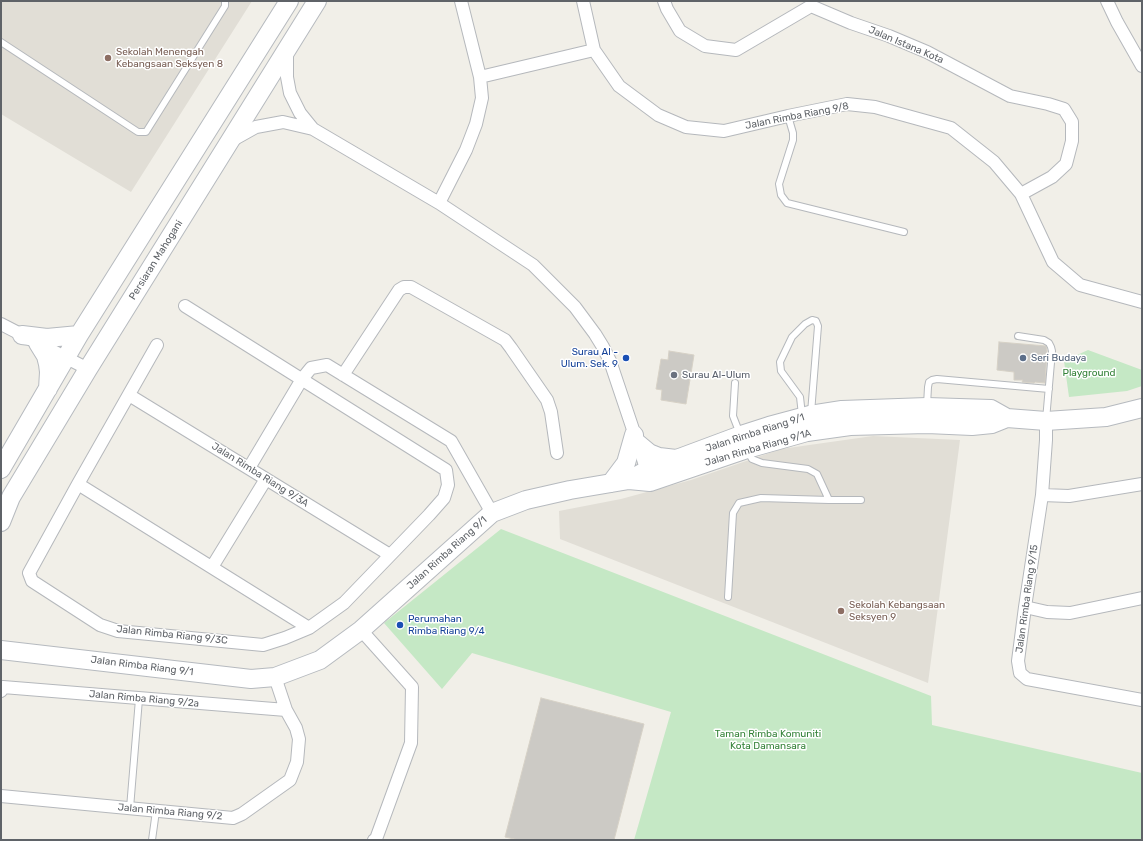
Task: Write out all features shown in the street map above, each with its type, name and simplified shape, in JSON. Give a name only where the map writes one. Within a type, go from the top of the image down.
[{"type":"street","points":[[1,469],[80,335],[289,1]]},
{"type":"street","name":"Persiaran Mahogani","points":[[1,522],[11,497],[88,368],[318,1]]},
{"type":"street","points":[[439,202],[466,150],[476,124],[482,98],[480,77],[461,1]]},
{"type":"street","name":"Jalan Rimba Riang 9/8","points":[[584,1],[594,50],[619,86],[658,116],[686,127],[724,131],[847,104],[876,107],[951,128],[994,162],[1021,194],[1053,262],[1080,285],[1142,302]]},
{"type":"street","name":"Jalan Istana Kota","points":[[664,1],[680,31],[705,46],[736,50],[812,3],[850,23],[889,36],[928,52],[1010,96],[1064,109],[1072,122],[1072,142],[1066,164],[1052,177],[1021,194]]},
{"type":"street","points":[[1107,1],[1142,66]]},
{"type":"street","points":[[287,50],[287,77],[290,93],[300,113],[313,129]]},
{"type":"street","points":[[480,77],[594,50]]},
{"type":"street","points":[[230,142],[256,127],[269,124],[283,122],[313,129],[439,202],[534,265],[575,307],[595,334],[610,361],[648,476]]},
{"type":"street","points":[[343,375],[399,290],[404,287],[411,287],[505,340],[548,400],[557,453]]},
{"type":"street","points":[[157,345],[78,484],[309,628],[344,603],[444,498],[448,485],[446,470],[185,306]]},
{"type":"street","points":[[1,324],[88,368]]},
{"type":"street","points":[[30,339],[80,335]]},
{"type":"street","points":[[30,339],[46,356],[49,372],[48,389]]},
{"type":"street","points":[[249,468],[302,379],[311,368],[327,365],[451,441],[492,513]]},
{"type":"street","name":"Jalan Rimba Riang 9/3A","points":[[129,394],[390,555]]},
{"type":"street","name":"Jalan Rimba Riang 9/1","points":[[1,650],[251,678],[275,677],[320,660],[360,630],[492,513],[526,500],[570,490],[648,476],[676,459],[744,442],[806,415],[842,410],[927,416],[991,410],[1007,418],[1046,421],[1106,417],[1142,408]]},
{"type":"street","name":"Jalan Rimba Riang 9/1A","points":[[648,476],[744,442],[927,416]]},
{"type":"street","name":"Jalan Rimba Riang 9/15","points":[[1046,421],[1042,495],[1018,661],[1020,673],[1027,680],[1142,700]]},
{"type":"street","points":[[636,439],[649,453],[659,457],[676,459]]},
{"type":"street","points":[[611,483],[626,463],[636,439]]},
{"type":"street","points":[[212,567],[266,479]]},
{"type":"street","name":"Jalan Rimba Riang 9/3C","points":[[78,484],[29,574],[32,581],[100,624],[118,631],[262,645],[285,638],[309,628]]},
{"type":"street","points":[[1042,495],[1068,496],[1142,484]]},
{"type":"street","points":[[1025,607],[1047,612],[1070,613],[1142,598]]},
{"type":"street","points":[[360,630],[412,686],[411,743],[376,839],[374,840]]},
{"type":"street","name":"Jalan Rimba Riang 9/2","points":[[1,796],[233,818],[242,814],[290,780],[297,762],[299,739],[296,728],[286,710],[275,677]]},
{"type":"street","name":"Jalan Rimba Riang 9/2a","points":[[2,689],[286,710]]},
{"type":"lane","points":[[1,42],[138,132],[146,132],[225,6],[225,1]]},
{"type":"lane","points":[[788,116],[793,133],[779,184],[781,195],[787,202],[904,232]]},
{"type":"lane","points":[[812,320],[816,321],[818,326],[806,415],[800,397],[781,371],[780,362],[792,337],[805,324],[812,320]]},
{"type":"lane","points":[[1018,336],[1044,340],[1049,343],[1051,347],[1052,351],[1046,421]]},
{"type":"lane","points":[[927,416],[928,387],[929,382],[932,380],[937,379],[1048,389]]},
{"type":"lane","points":[[735,383],[733,416],[752,459],[762,463],[808,469],[817,474],[829,500]]},
{"type":"lane","points":[[728,597],[733,513],[739,503],[761,498],[861,500]]},
{"type":"lane","points":[[130,808],[139,699]]},
{"type":"lane","points":[[152,840],[156,811]]},
{"type":"shaded area","name":"Sekolah Menengah Kebangsaan Seksyen 8","points":[[1,1],[252,1],[131,192],[1,114]]},
{"type":"shaded area","name":"Sekolah Kebangsaan Seksyen 9","points":[[873,436],[960,440],[928,683],[560,539],[559,511],[621,499],[691,480],[781,449]]},
{"type":"green space","name":"Playground","points":[[1088,350],[1142,370],[1142,386],[1127,391],[1069,397],[1064,361]]},
{"type":"green space","name":"Taman Rimba Komuniti Kota Damansara","points":[[501,529],[931,696],[932,725],[1142,773],[1142,840],[634,840],[671,712],[472,653],[442,689],[384,623]]},
{"type":"building","name":"Seri Budaya","points":[[999,342],[1046,346],[1045,383],[1022,382],[1023,380],[1014,380],[1014,372],[997,370]]},
{"type":"building","name":"Surau Al-Ulum","points":[[669,351],[694,355],[686,404],[661,400],[662,390],[656,389],[661,359],[668,360]]},
{"type":"building","points":[[541,698],[644,724],[614,840],[519,840],[505,837]]},
{"type":"place","name":"Sekolah Menengah Kebangsaan Seksyen 8","points":[[108,58]]},
{"type":"place","name":"Surau Al - Ulum. Sek. 9","points":[[626,358]]},
{"type":"place","name":"Seri Budaya","points":[[1023,358]]},
{"type":"place","name":"Surau Al-Ulum","points":[[674,375]]},
{"type":"place","name":"Sekolah Kebangsaan Seksyen 9","points":[[841,611]]},
{"type":"place","name":"Perumahan Rimba Riang 9/4","points":[[400,625]]}]
